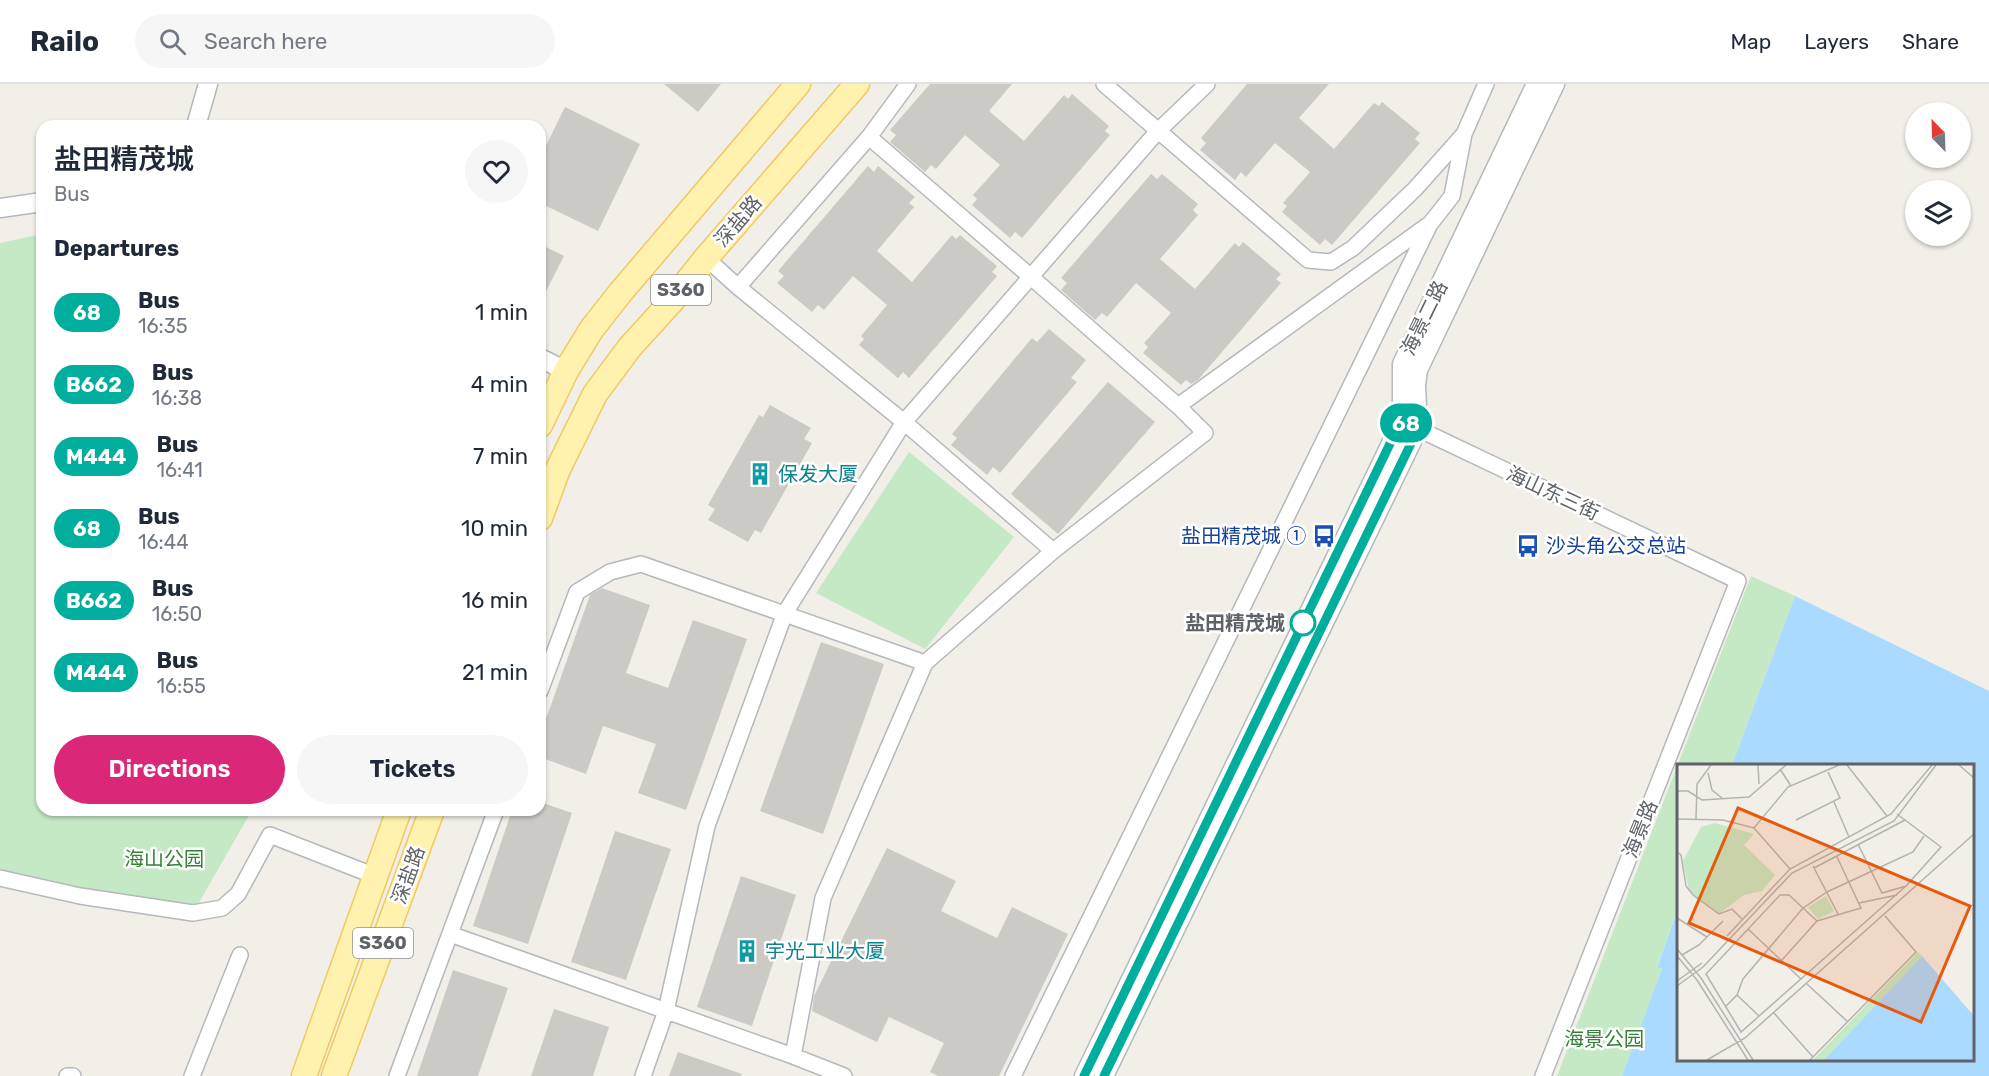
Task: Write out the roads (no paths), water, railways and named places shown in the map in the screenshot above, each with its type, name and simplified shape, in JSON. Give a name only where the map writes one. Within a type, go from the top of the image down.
[{"type":"main road","name":"S360","points":[[546,412],[566,370],[591,330],[798,84]]},
{"type":"main road","name":"深盐路","points":[[546,502],[558,469],[595,394],[630,347],[857,84]]},
{"type":"main road","name":"深盐路","points":[[304,1076],[397,816]]},
{"type":"main road","name":"深盐路","points":[[334,1076],[430,816]]},
{"type":"street","points":[[198,120],[208,84]]},
{"type":"street","points":[[738,287],[869,137],[908,84]]},
{"type":"street","points":[[1104,84],[1308,260],[1330,262],[1353,249],[1415,189],[1464,134]]},
{"type":"street","points":[[643,1076],[666,1011],[707,826],[785,613],[904,422],[1157,132],[1207,84]]},
{"type":"street","points":[[1013,1076],[1430,224],[1452,196],[1464,134],[1486,84]]},
{"type":"street","name":"海景二路","points":[[1084,1076],[1410,425],[1402,364],[1536,84]]},
{"type":"street","name":"海景二路","points":[[1104,1076],[1410,425],[1418,370],[1555,84]]},
{"type":"street","points":[[793,1056],[823,898],[925,663],[1053,551],[1205,433],[1178,406],[869,137]]},
{"type":"street","points":[[0,208],[36,203]]},
{"type":"street","points":[[1178,406],[1430,224]]},
{"type":"street","points":[[706,258],[738,287],[904,422],[1053,551]]},
{"type":"street","points":[[546,361],[566,370]]},
{"type":"street","name":"海山东三街","points":[[1410,425],[1738,581]]},
{"type":"street","points":[[546,675],[577,592],[610,572],[641,564],[925,663]]},
{"type":"street","name":"海景路","points":[[1543,1076],[1738,581]]},
{"type":"street","points":[[397,1076],[494,816]]},
{"type":"street","points":[[0,879],[80,896],[193,913],[222,908],[238,894],[270,835],[375,876]]},
{"type":"street","points":[[450,934],[844,1076]]},
{"type":"street","points":[[192,1076],[240,955]]},
{"type":"street","points":[[67,1076],[73,1076]]},
{"type":"water","points":[[1795,596],[1989,691],[1989,1076],[1622,1076],[1662,969],[1657,967],[1677,912],[1677,1061],[1974,1061],[1974,764],[1732,764]]},
{"type":"place","name":"保发大厦","points":[[760,474]]},
{"type":"place","name":"盐田精茂城 ①","points":[[1324,536]]},
{"type":"place","name":"沙头角公交总站","points":[[1528,546]]},
{"type":"place","name":"盐田精茂城","points":[[1303,623]]},
{"type":"place","name":"宇光工业大厦","points":[[747,951]]},
{"type":"park label","name":"海山公园","points":[[164,859]]},
{"type":"park label","name":"海景公园","points":[[1604,1039]]}]
